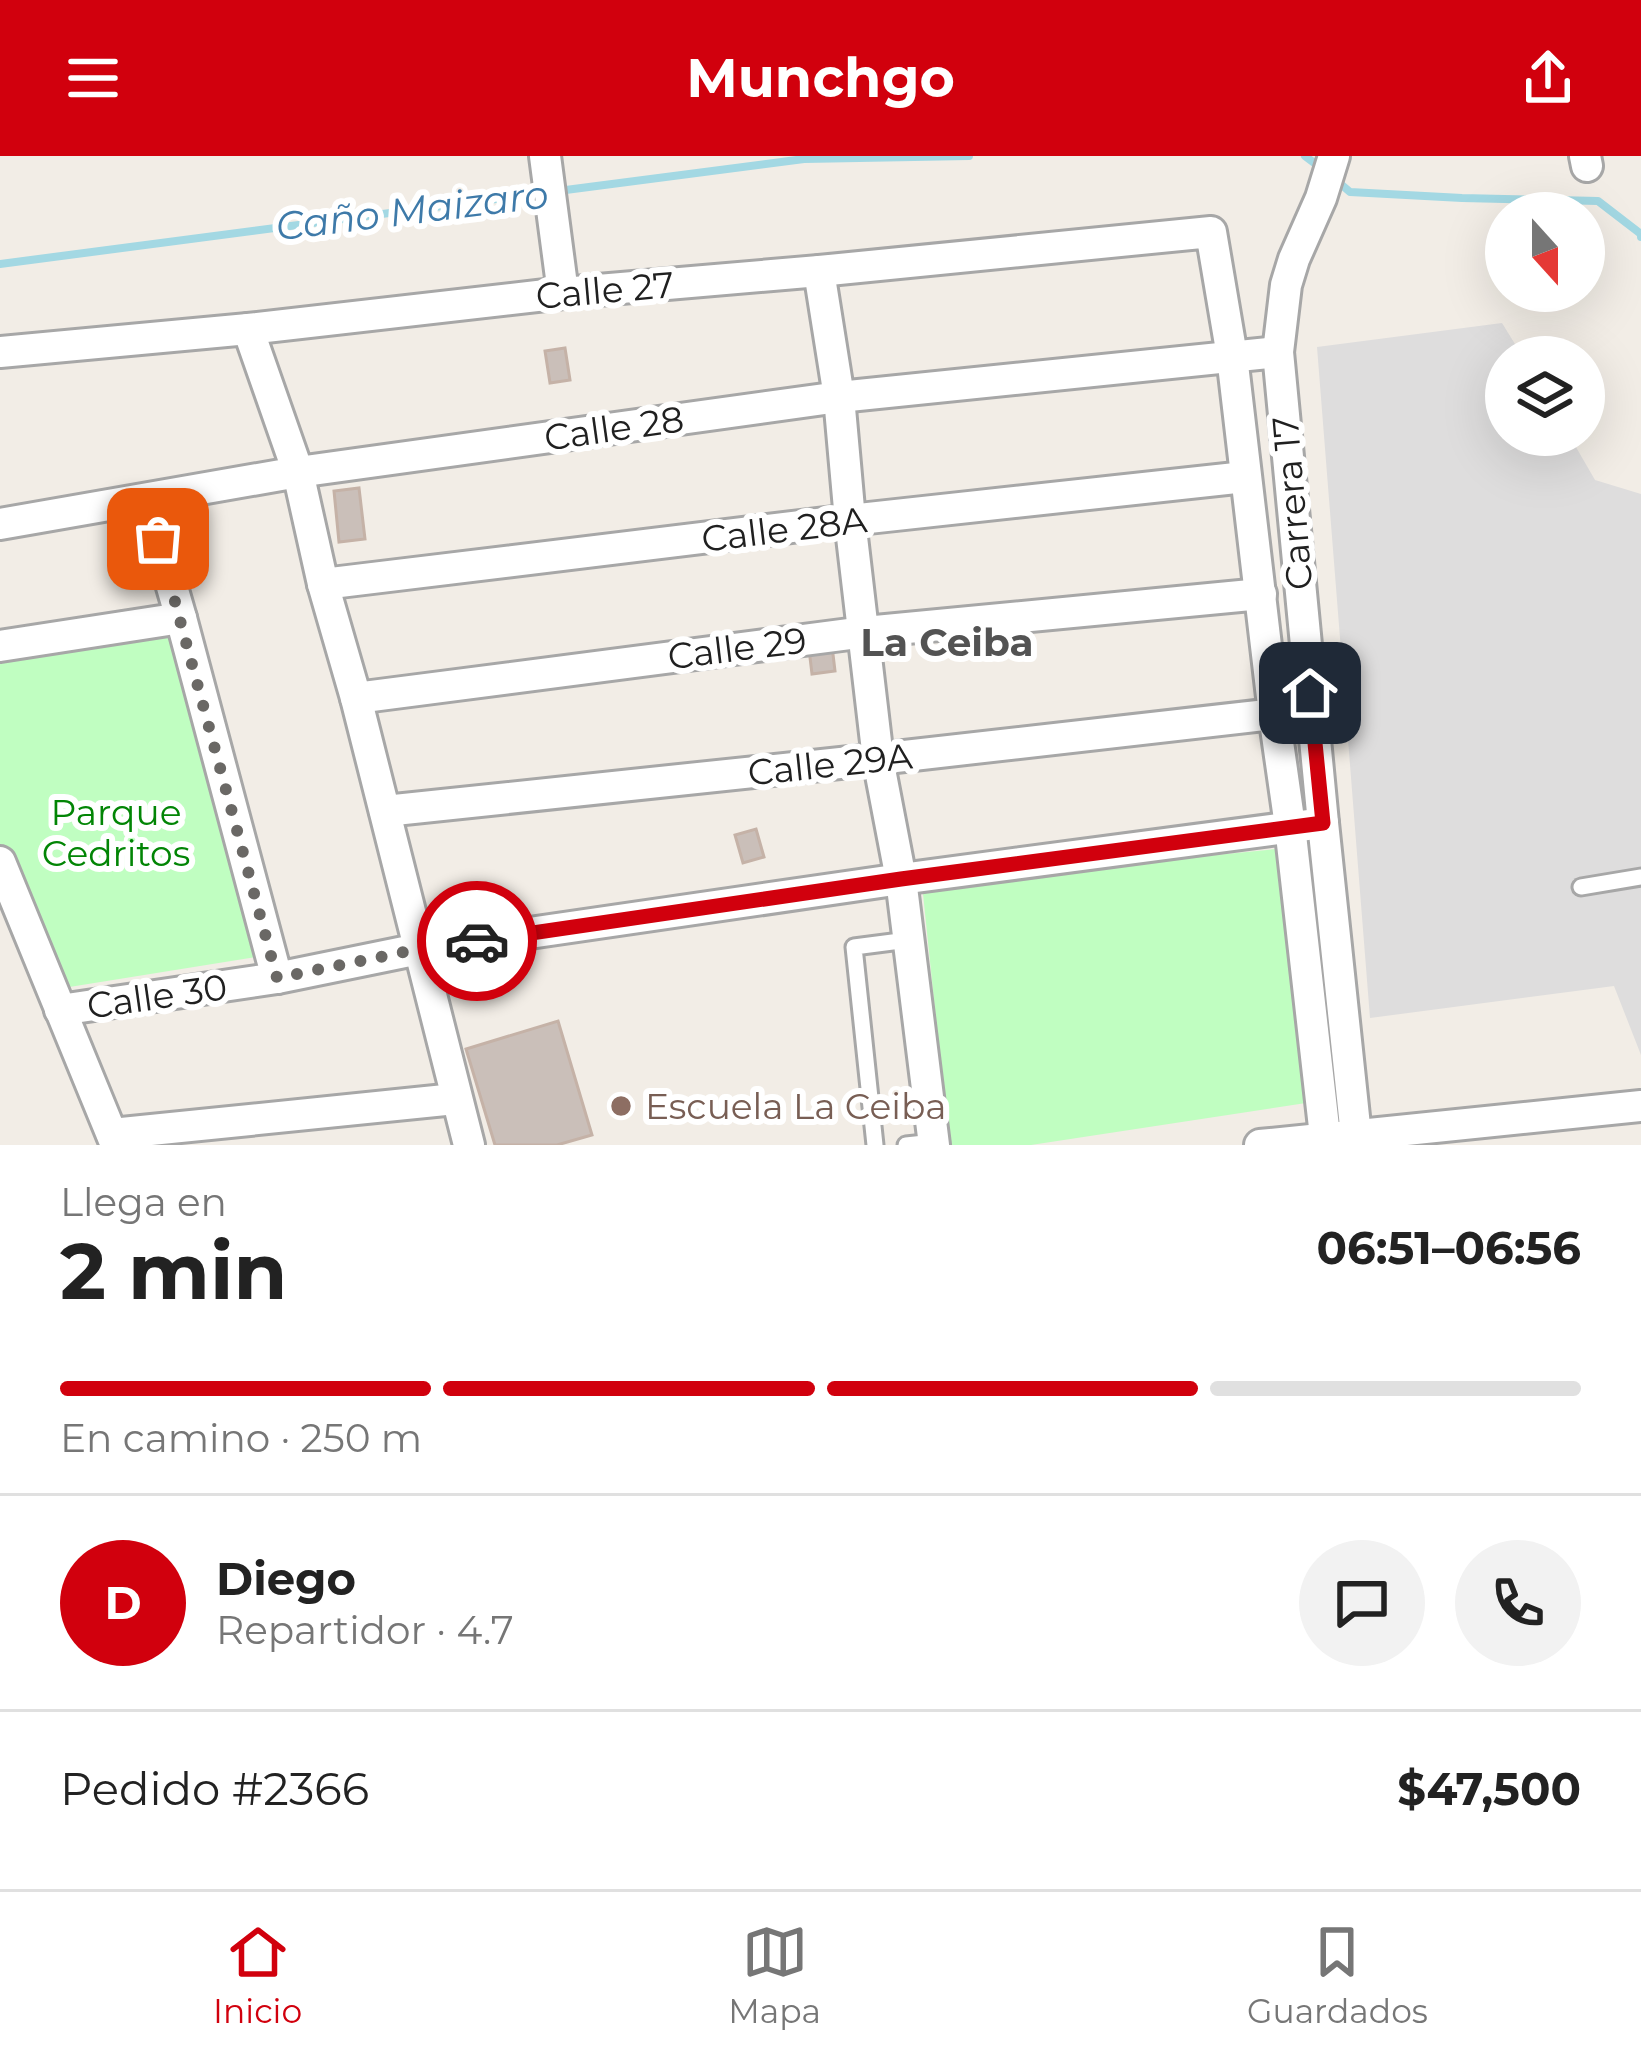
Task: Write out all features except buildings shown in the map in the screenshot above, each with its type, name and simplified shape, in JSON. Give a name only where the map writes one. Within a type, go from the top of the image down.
[{"type":"street","points":[[545,156],[563,292]]},
{"type":"street","name":"Carrera 17","points":[[1334,156],[1286,285],[1278,352],[1323,823],[1341,1141]]},
{"type":"street","name":"Carrera 17","points":[[1211,232],[1232,356],[1274,714],[1341,1141]]},
{"type":"street","name":"Calle 27","points":[[0,352],[563,292],[1211,232]]},
{"type":"street","points":[[819,271],[839,397],[878,759],[901,879],[925,1144]]},
{"type":"street","points":[[248,328],[298,472],[469,1145]]},
{"type":"street","name":"Calle 28","points":[[0,524],[298,472],[839,397],[1278,352]]},
{"type":"street","name":"Calle 28A","points":[[323,584],[1246,478]]},
{"type":"street","points":[[147,500],[277,978]]},
{"type":"street","name":"Calle 29","points":[[356,698],[865,632],[1262,594]]},
{"type":"street","points":[[0,646],[181,618]]},
{"type":"street","name":"Calle 29A","points":[[385,811],[1274,714]]},
{"type":"street","name":"Calle 30","points":[[60,1010],[277,978],[419,949],[1323,823]]},
{"type":"street","points":[[2,872],[114,1139],[455,1099]]},
{"type":"street","points":[[1261,1145],[1341,1141],[1641,1106]]},
{"type":"lane","points":[[1581,887],[1641,877]]},
{"type":"lane","points":[[875,1145],[854,947],[908,940]]},
{"type":"shaded area","points":[[1502,323],[1510,336],[1485,336],[1485,456],[1581,456],[1595,480],[1641,494],[1641,1055],[1614,986],[1370,1018],[1317,347]]},
{"type":"green space","name":"Parque Cedritos","points":[[178,622],[269,955],[57,989],[0,854],[0,648]]},
{"type":"green space","points":[[1286,848],[1307,1059],[1306,1103],[1031,1145],[949,1145],[922,884]]},
{"type":"waterway","name":"Caño Maizaro","points":[[558,191],[804,159],[969,156]]},
{"type":"waterway","name":"Caño Maizaro","points":[[1305,156],[1321,168]]},
{"type":"waterway","name":"Caño Maizaro","points":[[1337,181],[1350,192],[1598,201],[1641,237]]},
{"type":"waterway","name":"Caño Maizaro","points":[[0,264],[543,193]]},
{"type":"way so far","points":[[158,539],[277,978],[477,941]]},
{"type":"place","name":"Escuela La Ceiba","points":[[621,1106]]},
{"type":"district","name":"La Ceiba","points":[[947,642]]},
{"type":"route","points":[[477,941],[1323,823],[1310,693]]}]
